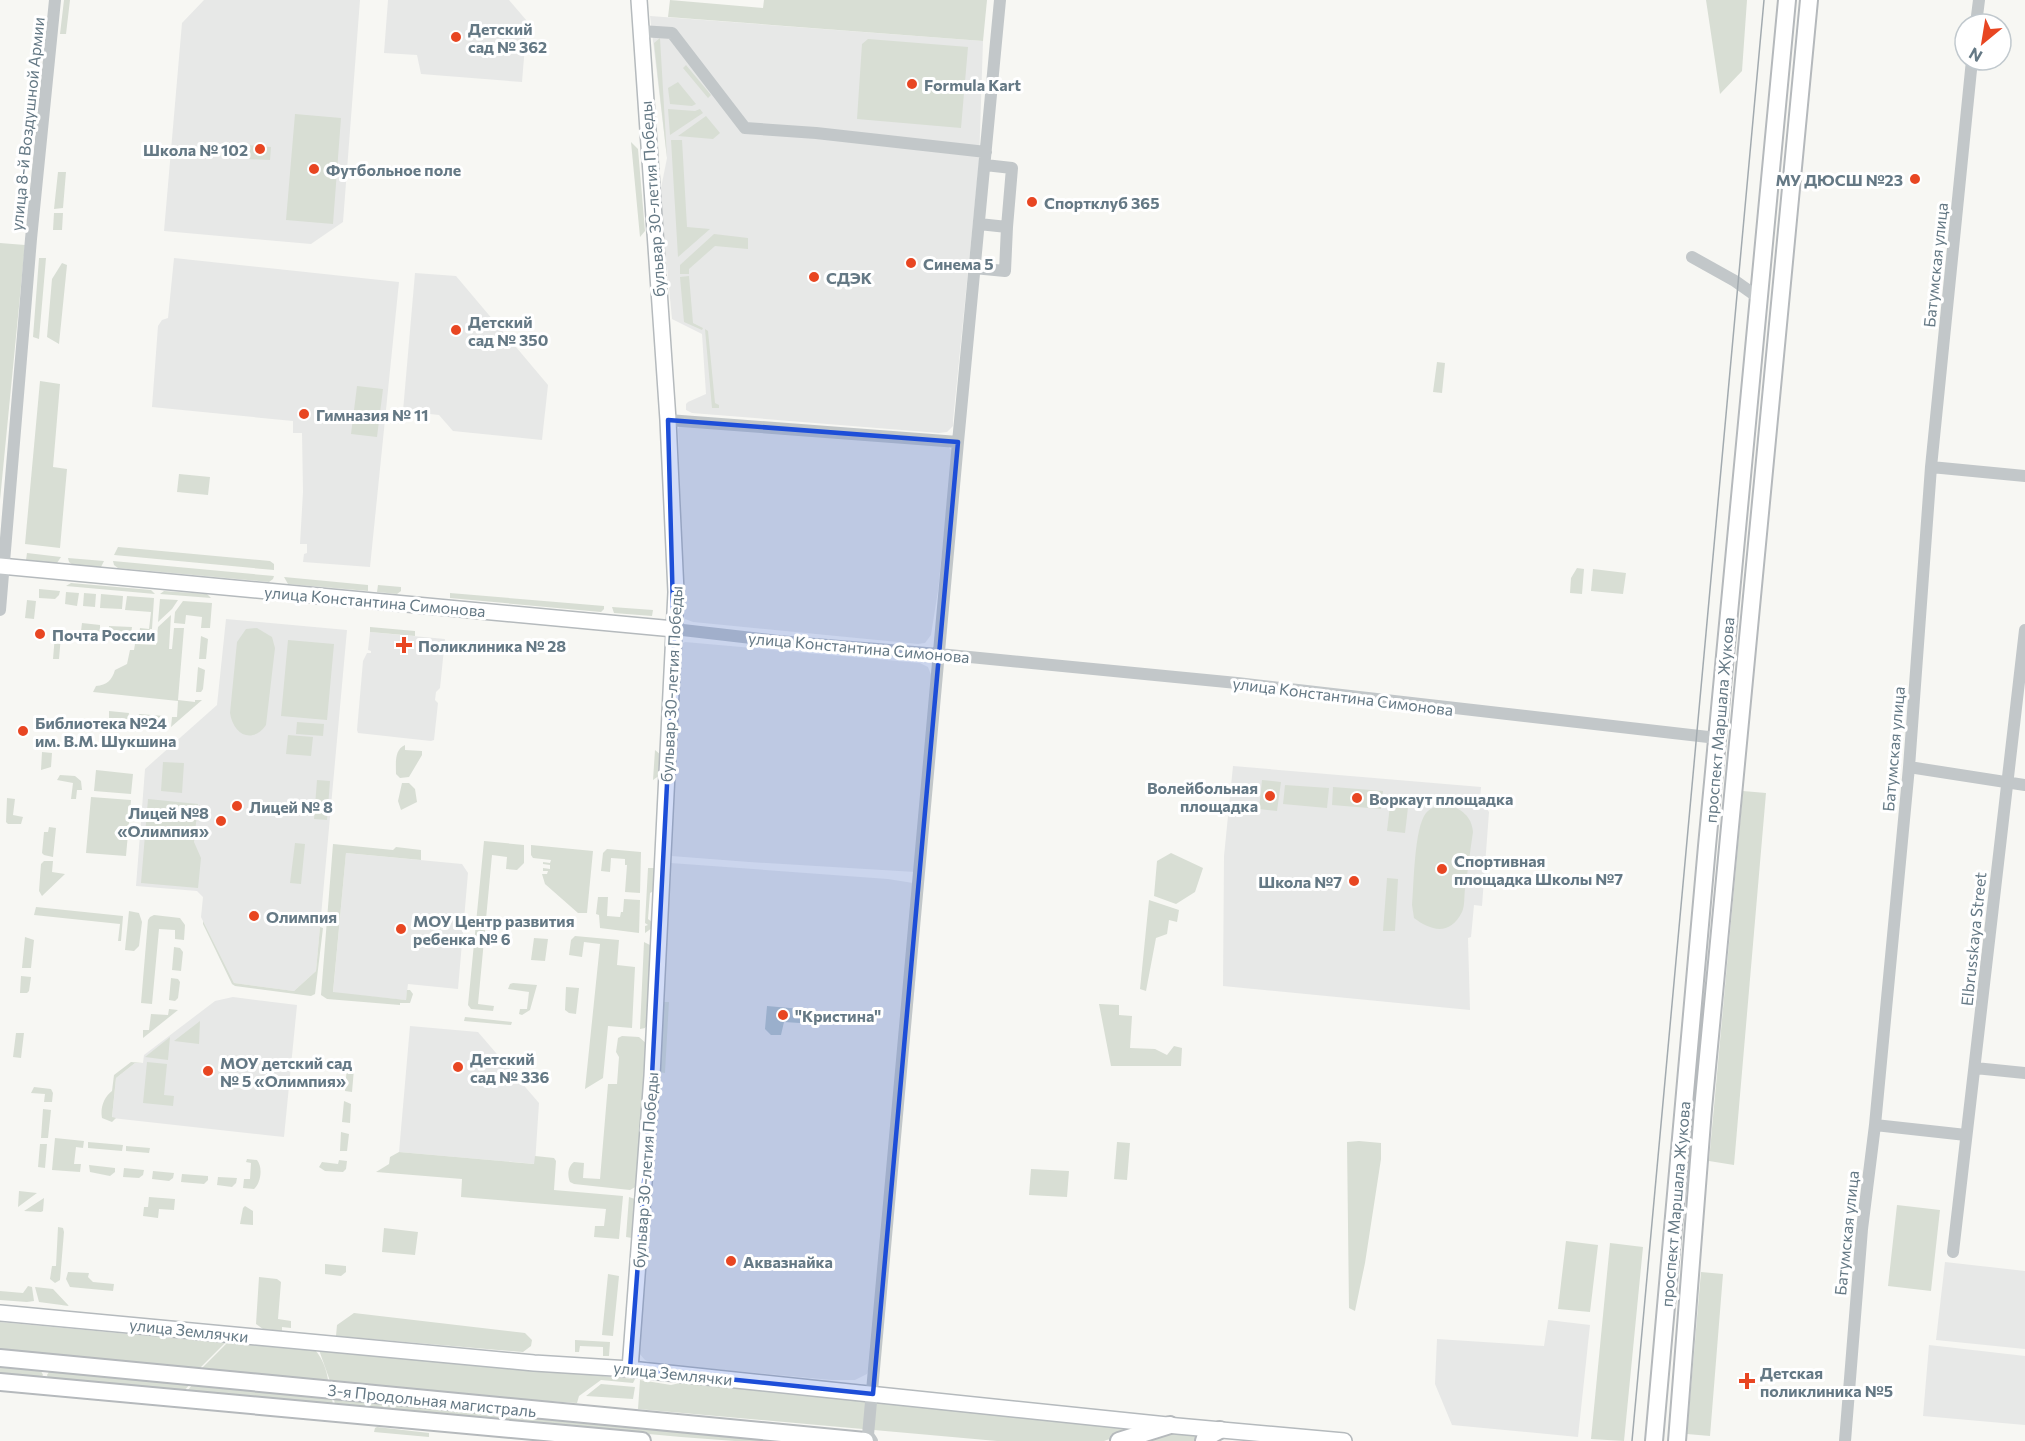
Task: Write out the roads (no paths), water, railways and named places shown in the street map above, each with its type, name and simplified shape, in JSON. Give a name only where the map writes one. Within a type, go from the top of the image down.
[{"type":"highway","name":"проспект Маршала Жукова","points":[[1653,1439],[1787,0]]},
{"type":"highway","name":"проспект Маршала Жукова","points":[[1677,1441],[1704,1097],[1809,0]]},
{"type":"highway","name":"3-я Продольная магистраль","points":[[0,1358],[865,1441]]},
{"type":"highway","name":"3-я Продольная магистраль","points":[[0,1382],[642,1441]]},
{"type":"highway","points":[[1119,1441],[1170,1425]]},
{"type":"highway","points":[[1203,1441],[1220,1430]]},
{"type":"main road","name":"бульвар 30-летия Победы","points":[[630,1369],[652,1076],[676,592],[668,420],[639,0]]},
{"type":"main road","name":"улица Константина Симонова","points":[[2,566],[674,629]]},
{"type":"main road","name":"улица Землячки","points":[[0,1313],[534,1363],[630,1369],[1344,1441]]},
{"type":"street","name":"улица 8-й Воздушной Армии","points":[[0,610],[42,117],[56,0]]},
{"type":"street","points":[[872,1441],[868,1435],[1000,0]]},
{"type":"street","points":[[642,31],[672,33],[746,128],[816,133],[986,152]]},
{"type":"street","name":"Батумская улица","points":[[1845,1441],[1862,1229],[1875,1125],[1909,767],[1931,467],[1971,72]]},
{"type":"street","points":[[974,268],[1005,271],[1012,168],[985,165]]},
{"type":"street","points":[[979,224],[1007,227]]},
{"type":"street","points":[[1692,257],[1735,281],[1759,298]]},
{"type":"street","points":[[668,420],[958,442]]},
{"type":"street","points":[[1931,467],[2025,476]]},
{"type":"street","name":"улица Константина Симонова","points":[[674,629],[778,641],[1237,683],[1717,738]]},
{"type":"street","name":"Elbrusskaya Street","points":[[1953,1252],[2025,630]]},
{"type":"street","points":[[1909,767],[2025,784]]},
{"type":"street","points":[[1976,1068],[2025,1073]]},
{"type":"street","points":[[1875,1125],[1966,1135]]},
{"type":"tram line","points":[[1632,1441],[1764,0]]},
{"type":"place","name":"Детский сад № 362","points":[[456,37]]},
{"type":"place","name":"Formula Kart","points":[[912,84]]},
{"type":"place","name":"Школа № 102","points":[[260,149]]},
{"type":"place","name":"Футбольное поле","points":[[314,169]]},
{"type":"place","name":"МУ ДЮСШ №23","points":[[1915,179]]},
{"type":"place","name":"Спортклуб 365","points":[[1032,202]]},
{"type":"place","name":"Синема 5","points":[[911,263]]},
{"type":"place","name":"СДЭК","points":[[814,277]]},
{"type":"place","name":"Детский сад № 350","points":[[456,330]]},
{"type":"place","name":"Гимназия № 11","points":[[304,414]]},
{"type":"place","name":"Почта России","points":[[40,634]]},
{"type":"place","name":"Поликлиника № 28","points":[[404,645]]},
{"type":"place","name":"Библиотека №24 им. В.М. Шукшина","points":[[23,731]]},
{"type":"place","name":"Волейбольная площадка","points":[[1270,796]]},
{"type":"place","name":"Воркаут площадка","points":[[1357,798]]},
{"type":"place","name":"Лицей № 8","points":[[237,806]]},
{"type":"place","name":"Лицей №8 «Олимпия»","points":[[221,821]]},
{"type":"place","name":"Спортивная площадка Школы №7","points":[[1442,869]]},
{"type":"place","name":"Школа №7","points":[[1354,881]]},
{"type":"place","name":"Олимпия","points":[[254,916]]},
{"type":"place","name":"МОУ Центр развития ребенка № 6","points":[[401,929]]},
{"type":"place","name":"\"Кристина\"","points":[[783,1015]]},
{"type":"place","name":"Детский сад № 336","points":[[458,1067]]},
{"type":"place","name":"МОУ детский сад № 5 «Олимпия»","points":[[208,1071]]},
{"type":"place","name":"Аквазнайка","points":[[731,1261]]},
{"type":"place","name":"Детская поликлиника №5","points":[[1747,1381]]}]
